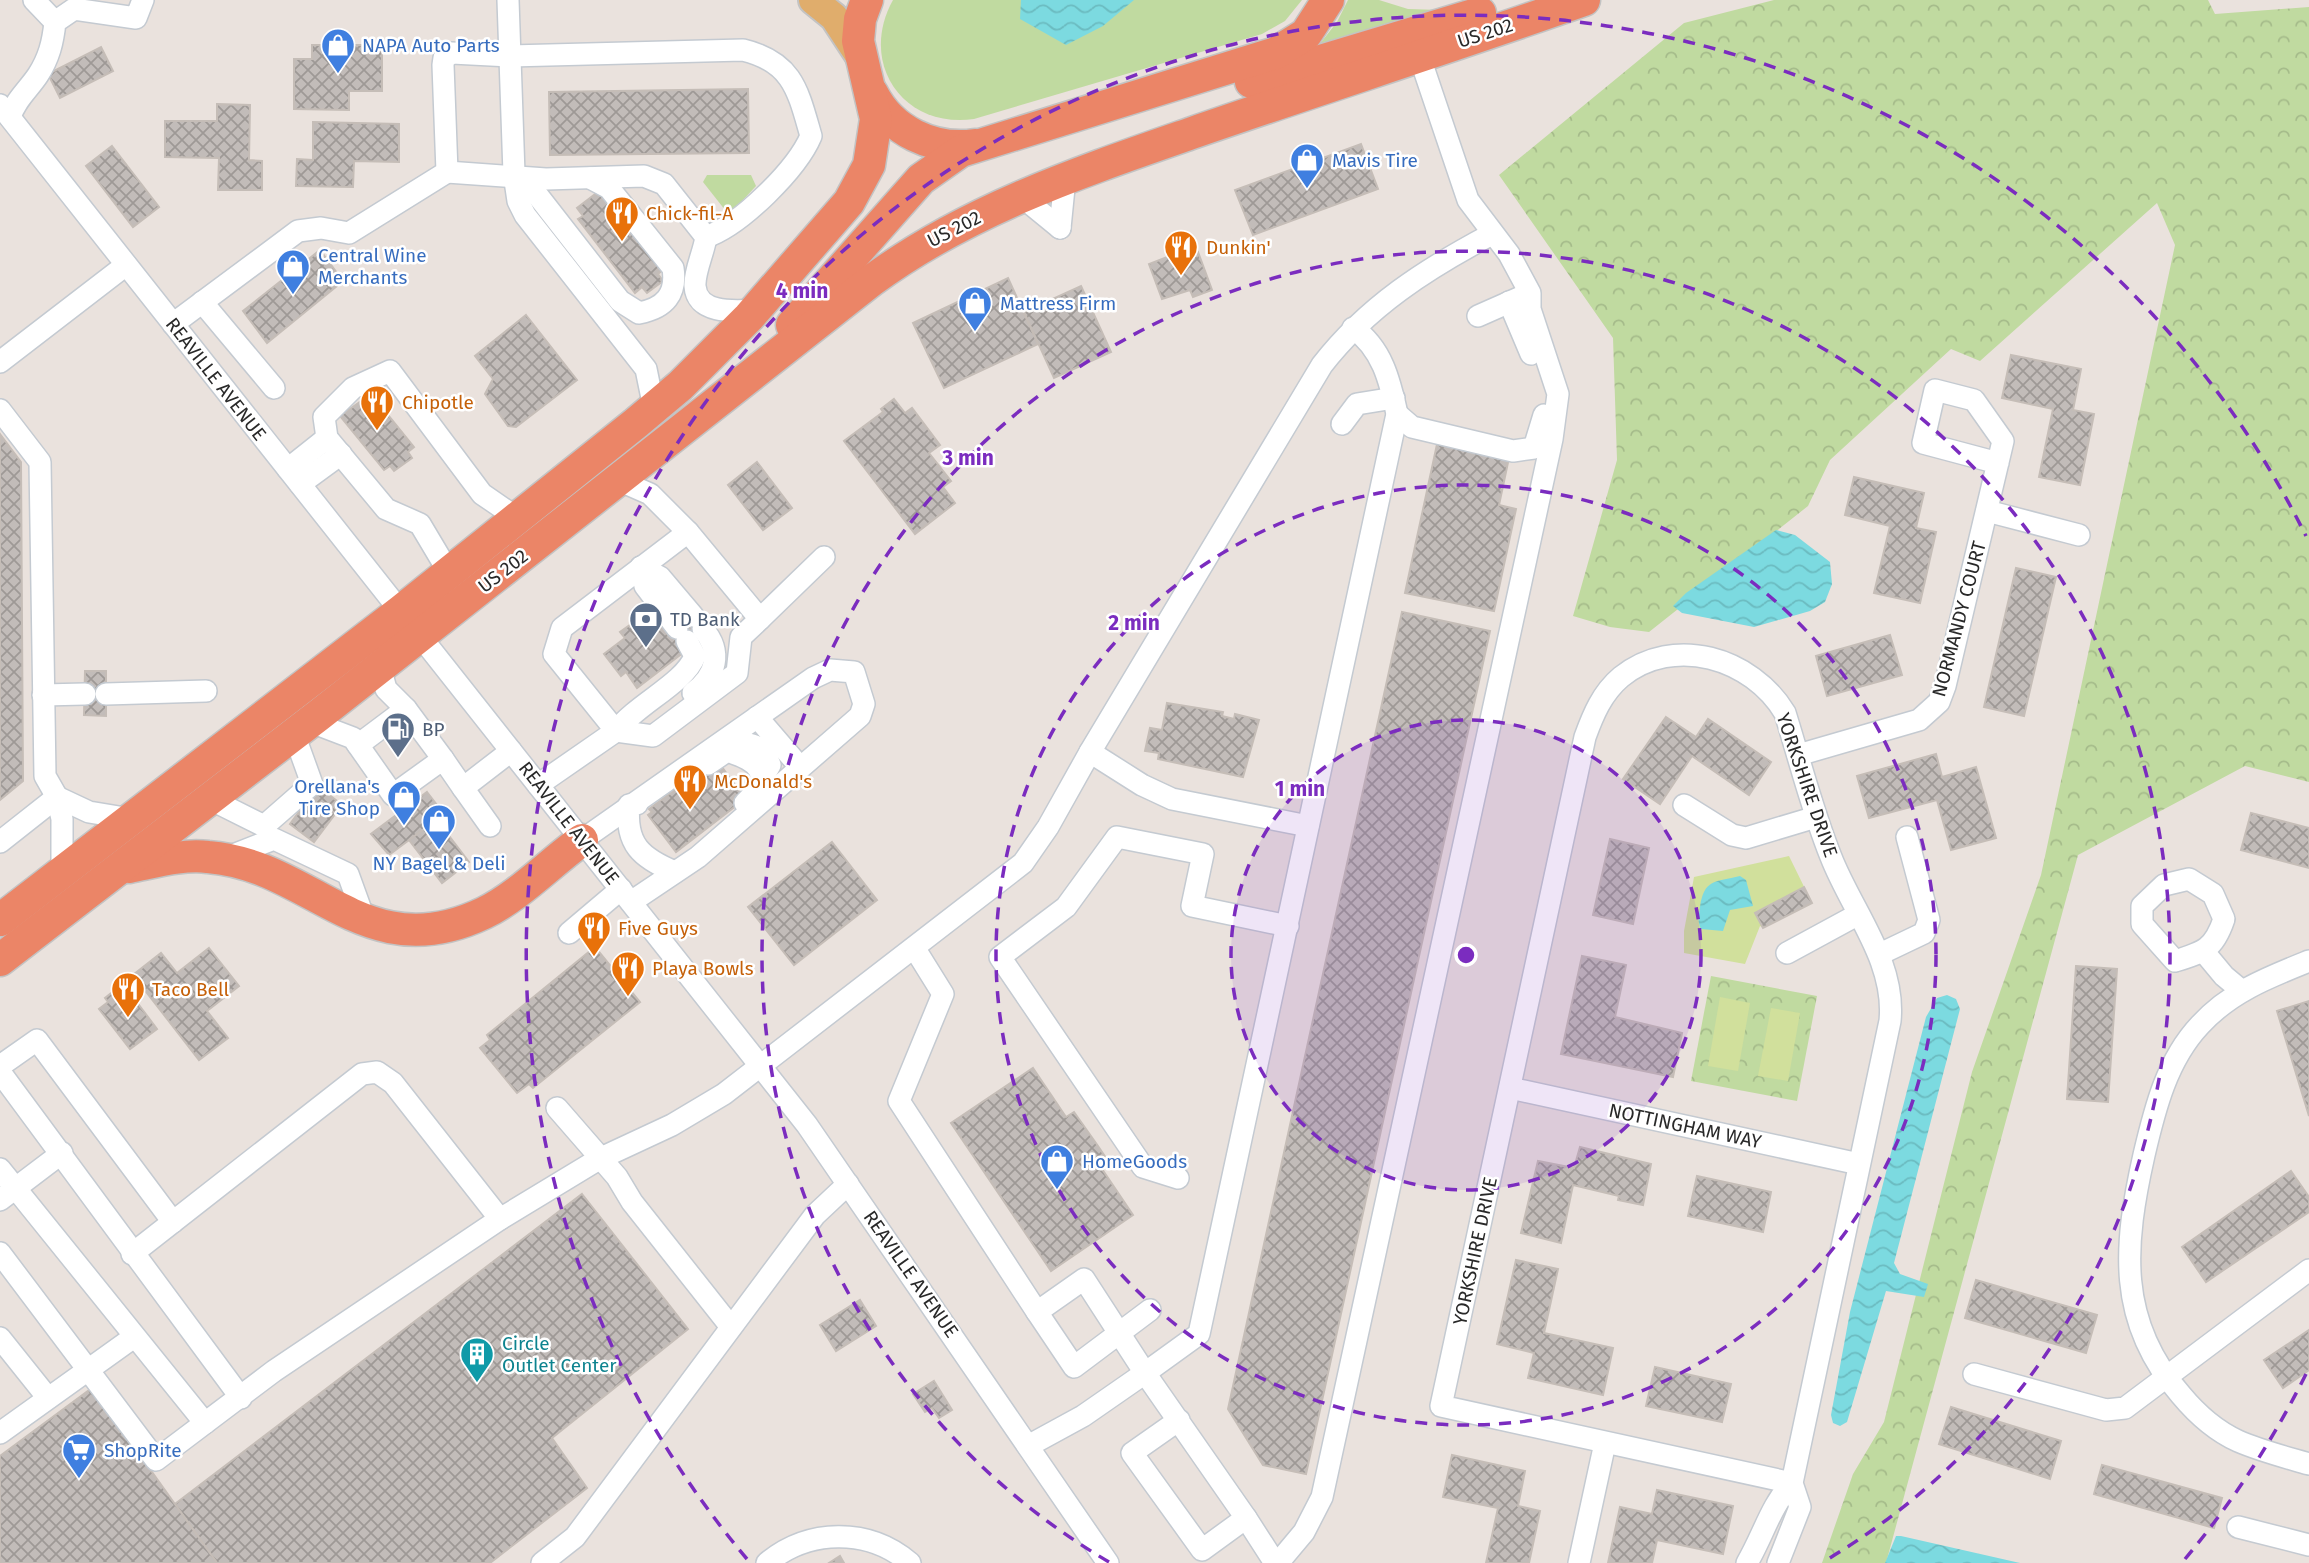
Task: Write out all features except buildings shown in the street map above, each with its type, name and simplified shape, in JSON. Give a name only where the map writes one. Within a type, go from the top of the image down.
[{"type":"highway","name":"US 202","points":[[0,960],[380,667],[448,572],[654,408],[700,367],[756,310],[849,202],[863,180],[876,137],[875,109],[859,55],[858,29],[867,0]]},
{"type":"highway","points":[[715,404],[787,331],[921,179],[961,151],[1261,59],[1291,46],[1306,34],[1328,0]]},
{"type":"highway","points":[[1147,94],[1219,92],[1523,0]]},
{"type":"highway","name":"US 202","points":[[0,920],[131,819],[618,480],[902,257],[945,232],[1065,178],[1584,0]]},
{"type":"highway","points":[[868,85],[885,114],[922,139],[960,146],[987,142]]},
{"type":"highway","points":[[118,870],[174,858],[221,859],[273,875],[365,921],[396,930],[428,930],[457,924],[485,912],[582,840]]},
{"type":"main road","points":[[813,0],[834,18],[859,55]]},
{"type":"street","points":[[34,0],[55,22]]},
{"type":"street","points":[[5,111],[37,76],[51,50],[55,22],[74,9],[136,18],[143,0]]},
{"type":"street","points":[[508,0],[514,174],[518,201],[525,215],[646,369],[654,408]]},
{"type":"street","points":[[447,172],[444,58],[452,53],[510,56],[743,50],[766,56],[782,66],[794,88],[811,136],[803,155],[732,224],[706,237]]},
{"type":"street","points":[[1037,1312],[1084,1279],[1145,1373],[1276,1563],[1304,1532],[1322,1497],[1552,439],[1559,394],[1530,309],[1530,293],[1509,254],[1468,200],[1419,55]]},
{"type":"street","name":"REAVILLE AVENUE","points":[[5,111],[762,1068],[848,1184],[1108,1563]]},
{"type":"street","points":[[173,324],[298,231],[321,228],[349,233],[447,172],[556,178],[644,176],[657,179],[706,237]]},
{"type":"street","points":[[514,174],[539,196]]},
{"type":"street","points":[[556,178],[539,196],[534,209],[616,311],[633,322],[671,296],[675,282],[673,268],[609,188],[590,178]]},
{"type":"street","points":[[1021,197],[1060,228],[1065,178]]},
{"type":"street","points":[[0,1253],[156,1460],[274,1371],[500,1219],[599,1159],[671,1125],[762,1068],[1023,863],[1048,827],[1090,752],[1322,365],[1353,328],[1425,270],[1492,234]]},
{"type":"street","points":[[706,237],[695,287],[701,300],[709,306],[730,312],[756,310]]},
{"type":"street","points":[[0,362],[126,265]]},
{"type":"street","points":[[1478,316],[1530,293]]},
{"type":"street","points":[[202,302],[274,388]]},
{"type":"street","points":[[1342,424],[1357,404],[1395,406],[1520,438],[1538,436],[1548,402],[1525,336],[1509,302]]},
{"type":"street","points":[[1028,1446],[1083,1416],[1199,1334],[1288,926],[1395,406],[1380,357],[1369,339],[1353,328]]},
{"type":"street","points":[[448,572],[420,524],[386,509],[334,446],[324,417],[353,388],[390,371],[482,494],[517,518]]},
{"type":"street","points":[[0,410],[40,462],[46,776],[57,797],[62,818],[62,872]]},
{"type":"street","points":[[294,476],[334,446]]},
{"type":"street","name":"NORMANDY COURT","points":[[1798,755],[1919,720],[1939,702],[1998,463]]},
{"type":"street","points":[[618,480],[650,494],[688,532],[760,619]]},
{"type":"street","points":[[1987,511],[2080,535]]},
{"type":"street","points":[[626,733],[554,654],[562,628],[688,532]]},
{"type":"street","points":[[538,785],[626,733],[653,736],[737,673],[741,637],[824,557]]},
{"type":"street","points":[[626,733],[629,714],[689,670],[695,656],[690,629],[645,586],[641,568]]},
{"type":"street","name":"YORKSHIRE DRIVE","points":[[1605,1443],[1441,1406],[1585,737],[1594,713],[1620,678],[1639,665],[1661,657],[1683,654],[1734,665],[1755,678],[1775,697],[1785,713],[1816,817],[1857,915],[1880,954],[1891,993],[1891,1013],[1792,1483],[1800,1507],[1778,1563]]},
{"type":"street","points":[[380,667],[386,689],[406,709],[490,827]]},
{"type":"street","points":[[569,933],[626,895],[679,869],[860,716],[864,704],[854,672],[830,670],[757,717],[582,840]]},
{"type":"street","points":[[43,695],[206,691]]},
{"type":"street","points":[[358,745],[406,709]]},
{"type":"street","points":[[757,717],[800,767]]},
{"type":"street","points":[[221,859],[269,833],[313,784],[302,728],[353,737],[393,796],[443,759]]},
{"type":"street","points":[[463,788],[511,751]]},
{"type":"street","points":[[629,805],[657,803],[727,751],[747,758],[757,766],[762,779],[758,790],[682,855],[679,869]]},
{"type":"street","points":[[1090,752],[1142,785],[1172,799],[1308,825]]},
{"type":"street","points":[[57,797],[89,812],[131,819]]},
{"type":"street","points":[[0,842],[57,797]]},
{"type":"street","points":[[210,799],[348,874],[365,921]]},
{"type":"street","points":[[629,805],[627,827],[639,851],[653,863],[679,869]]},
{"type":"street","points":[[1684,805],[1732,835],[1746,838],[1816,817]]},
{"type":"street","points":[[1178,1178],[1143,1167],[1000,957],[1066,907],[1117,837],[1203,854],[1192,906],[1288,926]]},
{"type":"street","points":[[1880,954],[1924,933],[1929,920],[1907,837]]},
{"type":"street","points":[[1787,953],[1857,915]]},
{"type":"street","points":[[915,949],[943,995],[899,1101],[1074,1367],[1150,1310]]},
{"type":"street","points":[[2204,952],[2224,976],[2242,991]]},
{"type":"street","points":[[2309,961],[2242,991],[2200,1024],[2182,1046],[2159,1099],[2137,1188],[2129,1249],[2129,1281],[2143,1337],[2166,1379],[2205,1419],[2236,1441],[2309,1464]]},
{"type":"street","points":[[0,1066],[37,1040],[173,1222]]},
{"type":"street","points":[[0,1072],[241,1398]]},
{"type":"street","points":[[132,1254],[362,1074],[377,1072],[393,1083],[500,1219]]},
{"type":"street","name":"NOTTINGHAM WAY","points":[[1510,1088],[1859,1164]]},
{"type":"street","points":[[557,1108],[617,1177],[632,1202],[731,1327]]},
{"type":"street","points":[[8,1194],[62,1153]]},
{"type":"street","points":[[0,1169],[8,1194],[134,1337],[205,1423]]},
{"type":"street","points":[[542,1563],[575,1537],[815,1215],[848,1184]]},
{"type":"street","points":[[1974,1374],[2106,1410],[2125,1408],[2309,1270]]},
{"type":"street","points":[[2,1426],[48,1398],[134,1337]]},
{"type":"street","points":[[0,1338],[48,1398]]},
{"type":"street","points":[[1179,1420],[1132,1453],[1202,1550],[1246,1518]]},
{"type":"street","points":[[1580,1563],[1605,1443],[1792,1483]]},
{"type":"street","name":"YORKSHIRE DRIVE","points":[[1747,1563],[1771,1517],[1777,1498],[1792,1483]]},
{"type":"street","points":[[2238,1527],[2309,1544]]},
{"type":"street","points":[[1088,1535],[1124,1563]]},
{"type":"street","points":[[766,1563],[803,1541],[828,1536],[878,1544],[909,1563]]},
{"type":"green space","points":[[893,0],[1302,0],[1285,21],[1262,34],[974,119],[949,119],[926,113],[908,102],[894,87],[885,68],[881,47],[884,24]]},
{"type":"green space","points":[[1348,0],[1379,0],[1408,9],[1440,10],[1319,45],[1337,22]]},
{"type":"green space","points":[[1774,0],[2208,0],[2215,14],[2309,7],[2309,782],[2245,766],[2078,855],[1886,1563],[1822,1563],[1853,1474],[1884,1422],[1972,1072],[2041,875],[2175,245],[2157,203],[1980,361],[1951,349],[1830,460],[1808,506],[1649,632],[1610,627],[1573,616],[1617,460],[1613,338],[1499,175],[1684,23]]},
{"type":"green space","points":[[707,175],[751,175],[756,186],[729,215],[703,182]]},
{"type":"green space","points":[[1789,856],[1812,903],[1763,928],[1760,926],[1745,964],[1684,953],[1684,931],[1694,877]]},
{"type":"green space","points":[[1711,976],[1817,996],[1797,1101],[1691,1081]]},
{"type":"green space","points":[[1720,997],[1750,1003],[1738,1071],[1708,1066]]},
{"type":"green space","points":[[1771,1008],[1800,1013],[1788,1081],[1758,1076]]},
{"type":"water","points":[[1021,0],[1134,0],[1103,26],[1066,45],[1020,19]]},
{"type":"water","points":[[1776,530],[1795,535],[1830,562],[1832,584],[1825,602],[1810,611],[1754,627],[1682,613],[1673,606],[1686,593]]},
{"type":"water","points":[[1740,876],[1746,880],[1753,906],[1730,910],[1723,931],[1701,929],[1700,907],[1704,891],[1712,883]]},
{"type":"water","points":[[1947,995],[1956,999],[1960,1009],[1894,1263],[1900,1274],[1928,1284],[1924,1297],[1886,1291],[1847,1422],[1840,1426],[1833,1423],[1831,1415],[1850,1312],[1926,1017],[1937,998]]},
{"type":"water","points":[[1896,1536],[1901,1536],[2020,1563],[1885,1563]]},
{"type":"place","name":"NAPA Auto Parts","points":[[338,75]]},
{"type":"place","name":"Mavis Tire","points":[[1307,190]]},
{"type":"place","name":"Chick-fil-A","points":[[622,243]]},
{"type":"place","name":"Dunkin'","points":[[1181,277]]},
{"type":"place","name":"Central Wine Merchants","points":[[293,296]]},
{"type":"place","name":"Mattress Firm","points":[[975,333]]},
{"type":"place","name":"Chipotle","points":[[377,432]]},
{"type":"place","name":"TD Bank","points":[[646,649]]},
{"type":"place","name":"BP","points":[[398,759]]},
{"type":"place","name":"McDonald's","points":[[690,811]]},
{"type":"place","name":"Orellana's Tire Shop","points":[[404,827]]},
{"type":"place","name":"NY Bagel & Deli","points":[[439,851]]},
{"type":"place","name":"Five Guys","points":[[594,958]]},
{"type":"place","name":"Playa Bowls","points":[[628,998]]},
{"type":"place","name":"Taco Bell","points":[[128,1019]]},
{"type":"place","name":"HomeGoods","points":[[1057,1191]]},
{"type":"place","name":"Circle Outlet Center","points":[[477,1384]]},
{"type":"place","name":"ShopRite","points":[[79,1480]]}]
